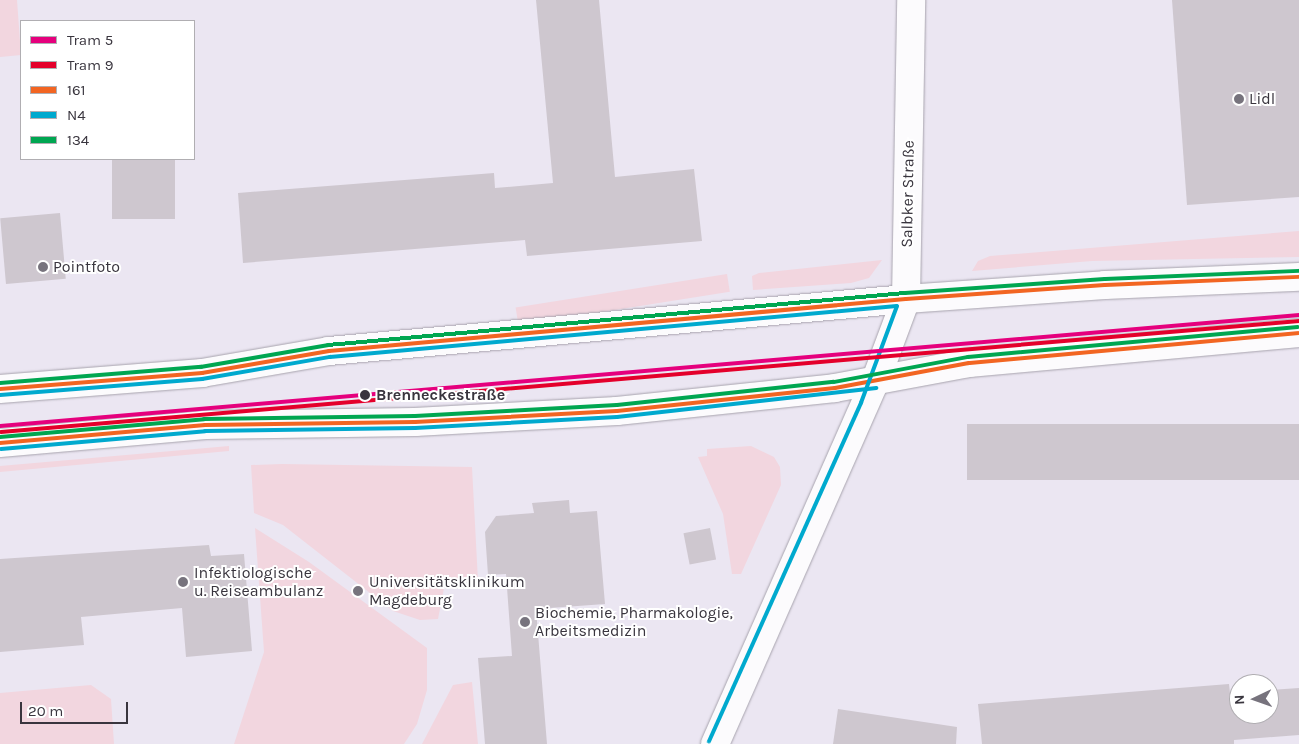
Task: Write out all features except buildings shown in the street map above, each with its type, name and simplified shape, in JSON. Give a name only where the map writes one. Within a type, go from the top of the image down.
[{"type":"main road","name":"Salbker Straße","points":[[875,382],[906,299],[911,0]]},
{"type":"main road","points":[[0,389],[202,373],[329,351],[906,299],[1105,285],[1299,277]]},
{"type":"main road","points":[[0,443],[205,425],[415,422],[617,411],[875,382],[978,362],[1299,333]]},
{"type":"main road","points":[[714,744],[875,382]]},
{"type":"shaded area","points":[[0,0],[17,0],[20,55],[0,57]]},
{"type":"shaded area","points":[[1299,231],[1299,257],[1092,261],[972,271],[978,261],[990,256]]},
{"type":"shaded area","points":[[882,260],[869,278],[851,283],[753,290],[752,276],[759,273]]},
{"type":"shaded area","points":[[727,274],[730,292],[518,325],[516,307]]},
{"type":"shaded area","points":[[229,446],[229,451],[0,472],[0,466]]},
{"type":"shaded area","points":[[751,446],[774,457],[780,467],[781,485],[741,574],[732,574],[723,514],[698,457],[707,456],[707,449]]},
{"type":"shaded area","points":[[251,465],[472,467],[478,581],[445,583],[438,619],[420,620],[393,611],[283,525],[254,513]]},
{"type":"shaded area","points":[[255,528],[309,562],[427,648],[427,690],[417,724],[404,744],[234,744],[264,652]]},
{"type":"shaded area","points":[[472,682],[478,744],[422,744],[453,685]]},
{"type":"shaded area","points":[[91,685],[111,699],[114,744],[0,744],[0,693]]},
{"type":"tram line","name":"5","points":[[0,426],[1299,315]]},
{"type":"tram line","name":"9","points":[[1,432],[1299,321]]},
{"type":"transit line","name":"134","points":[[0,383],[201,367],[328,345],[905,293],[1105,279],[1299,271]]},
{"type":"transit line","name":"161","points":[[0,389],[202,373],[329,351],[906,299],[1105,285],[1299,277]]},
{"type":"transit line","name":"N4","points":[[0,395],[202,379],[330,357],[897,306],[861,403],[709,741]]},
{"type":"transit line","name":"134","points":[[0,437],[204,419],[415,416],[617,405],[834,382],[968,357],[1298,327]]},
{"type":"transit line","name":"161","points":[[0,443],[205,425],[415,422],[617,411],[835,388],[969,363],[1299,333]]},
{"type":"transit line","name":"N4","points":[[1,449],[205,431],[415,428],[617,417],[876,388]]},
{"type":"place","name":"Lidl","points":[[1239,99]]},
{"type":"place","name":"Pointfoto","points":[[43,267]]},
{"type":"place","name":"Brenneckestraße","points":[[365,395]]},
{"type":"place","name":"Infektiologische u. Reiseambulanz","points":[[183,582]]},
{"type":"place","name":"Universitätsklinikum Magdeburg","points":[[358,591]]},
{"type":"place","name":"Biochemie, Pharmakologie, Arbeitsmedizin","points":[[525,622]]}]
